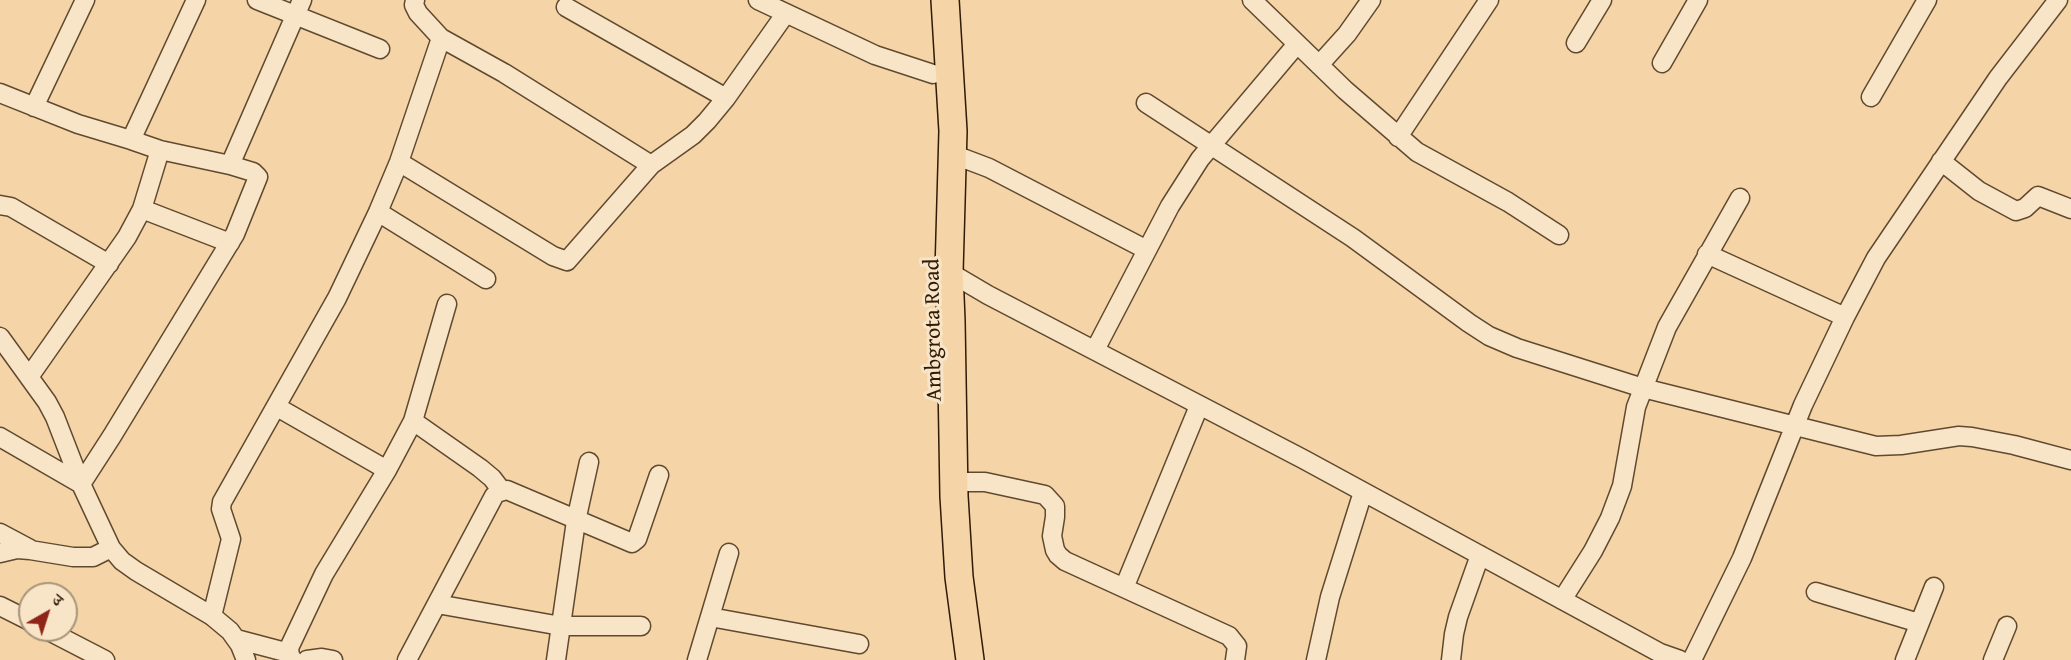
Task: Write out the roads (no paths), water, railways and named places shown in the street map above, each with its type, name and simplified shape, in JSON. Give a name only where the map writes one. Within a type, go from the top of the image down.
[{"type":"main road","name":"Ambgrota Road","points":[[929,0],[935,152],[933,232],[937,468],[942,560],[952,660]]},
{"type":"main road","points":[[945,0],[952,108],[956,276],[952,331],[954,496],[959,577],[970,660]]},
{"type":"street","points":[[34,106],[86,0]]},
{"type":"street","points":[[131,140],[196,0]]},
{"type":"street","points":[[257,0],[298,8],[380,49]]},
{"type":"street","points":[[415,0],[416,9],[441,38],[504,73],[651,165]]},
{"type":"street","points":[[758,0],[875,55],[933,74]]},
{"type":"street","points":[[1252,0],[1319,65],[1417,152],[1508,202],[1560,235]]},
{"type":"street","points":[[1319,65],[1347,34],[1371,0]]},
{"type":"street","points":[[1398,137],[1489,0]]},
{"type":"street","points":[[1576,43],[1602,0]]},
{"type":"street","points":[[1662,63],[1698,0]]},
{"type":"street","points":[[1871,97],[1927,0]]},
{"type":"street","points":[[1692,660],[1742,558],[1795,426],[1845,317],[1876,258],[1998,78],[2058,0]]},
{"type":"street","points":[[566,7],[726,98]]},
{"type":"street","points":[[230,165],[298,8]]},
{"type":"street","points":[[399,162],[565,261],[571,258],[651,165],[693,135],[726,98],[786,13]]},
{"type":"street","points":[[212,615],[231,538],[221,509],[222,502],[337,298],[378,212],[399,162],[441,38]]},
{"type":"street","points":[[1095,350],[1170,206],[1210,144],[1297,44]]},
{"type":"street","points":[[0,93],[78,124],[160,150],[230,165],[253,172],[258,177],[230,243],[81,484]]},
{"type":"street","points":[[1146,103],[1353,238],[1489,336],[1526,351],[1643,388],[1876,446],[1901,445],[1959,436],[2014,445],[2071,460]]},
{"type":"street","points":[[29,376],[109,264],[142,209],[160,150]]},
{"type":"street","points":[[952,154],[989,168],[1147,250]]},
{"type":"street","points":[[1941,161],[1979,191],[2016,211],[2025,208],[2038,196],[2071,209]]},
{"type":"street","points":[[1562,600],[1593,551],[1610,518],[1622,486],[1636,407],[1667,327],[1740,198]]},
{"type":"street","points":[[0,205],[11,207],[109,264]]},
{"type":"street","points":[[142,209],[230,243]]},
{"type":"street","points":[[378,212],[486,279]]},
{"type":"street","points":[[1707,254],[1845,317]]},
{"type":"street","points":[[956,276],[1660,652],[1680,660]]},
{"type":"street","points":[[956,276],[963,517],[980,660]]},
{"type":"street","points":[[291,656],[289,648],[324,574],[387,470],[413,421],[447,304]]},
{"type":"street","points":[[0,337],[56,417],[81,484],[111,548],[122,561],[136,571],[212,615],[230,631],[246,660]]},
{"type":"street","points":[[1124,588],[1199,405]]},
{"type":"street","points":[[277,407],[387,470]]},
{"type":"street","points":[[413,421],[480,468],[502,490],[634,542],[659,475]]},
{"type":"street","points":[[0,437],[81,484]]},
{"type":"street","points":[[556,660],[576,521],[589,462]]},
{"type":"street","points":[[962,482],[985,482],[1045,495],[1055,506],[1052,536],[1058,555],[1065,561],[1232,638],[1237,645],[1235,660]]},
{"type":"street","points":[[407,660],[494,496],[502,490]]},
{"type":"street","points":[[1316,660],[1330,597],[1363,492]]},
{"type":"street","points":[[0,532],[30,550]]},
{"type":"street","points":[[0,553],[17,549],[73,557],[93,557],[111,548]]},
{"type":"street","points":[[698,660],[729,553]]},
{"type":"street","points":[[1451,660],[1456,626],[1480,555]]},
{"type":"street","points":[[1905,660],[1934,587]]},
{"type":"street","points":[[1816,592],[1919,624]]},
{"type":"street","points":[[437,604],[561,626],[641,626]]},
{"type":"street","points":[[0,606],[18,615]]},
{"type":"street","points":[[710,617],[859,644]]},
{"type":"street","points":[[1994,660],[2007,626]]},
{"type":"street","points":[[236,639],[291,656]]},
{"type":"street","points":[[70,642],[105,660]]},
{"type":"street","points":[[307,660],[322,658],[333,660]]}]
